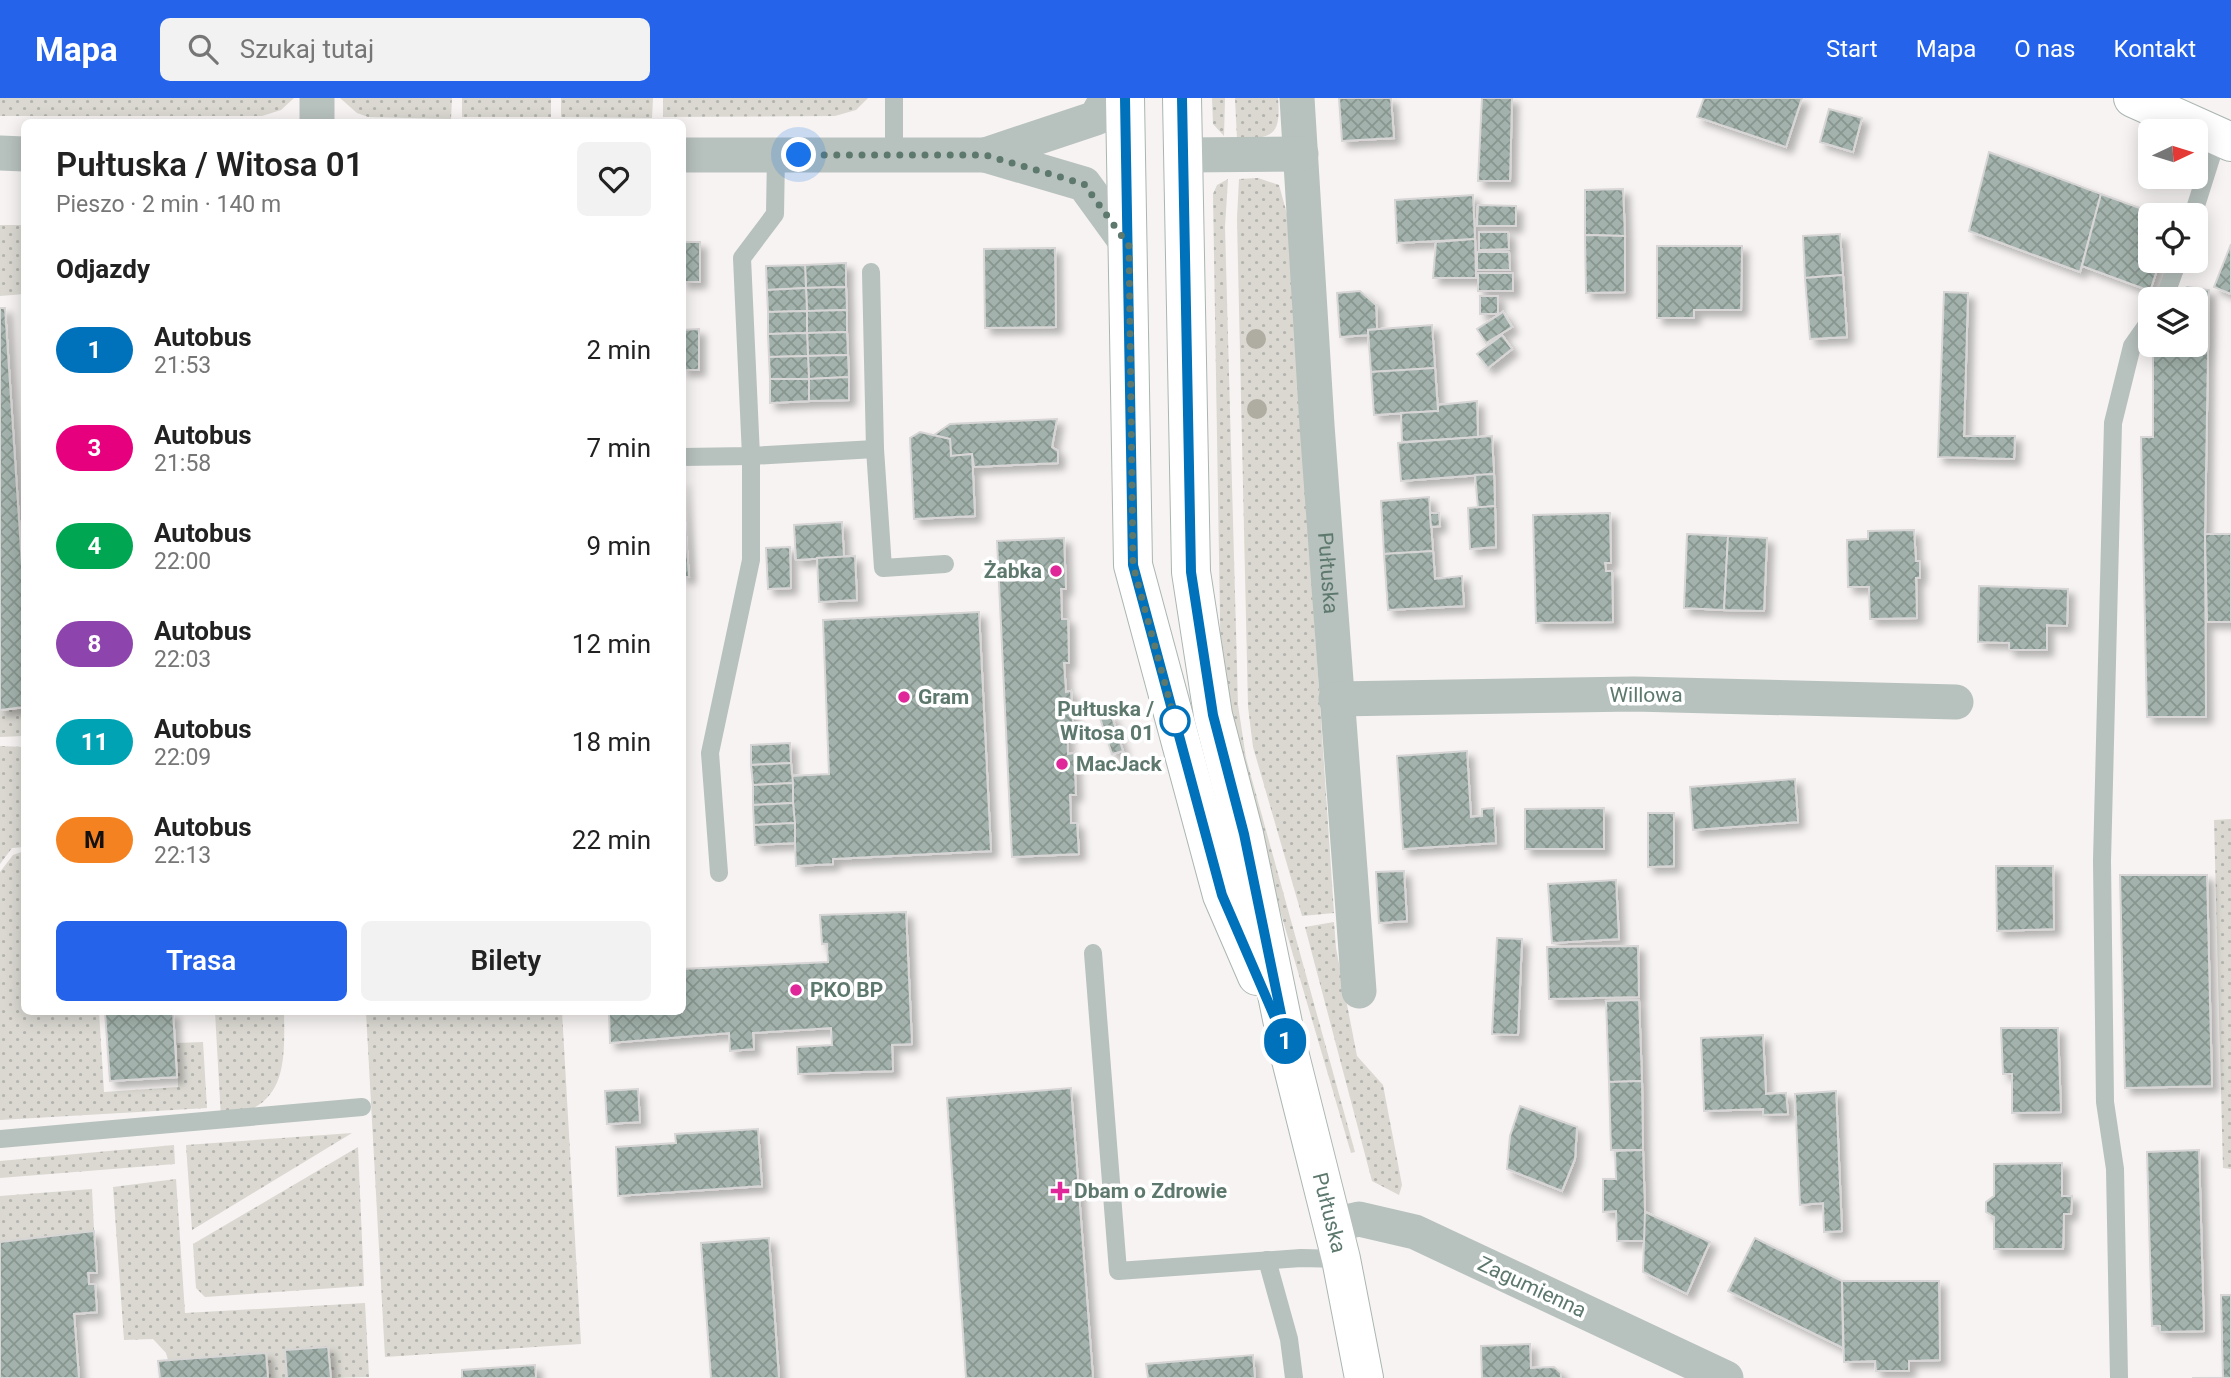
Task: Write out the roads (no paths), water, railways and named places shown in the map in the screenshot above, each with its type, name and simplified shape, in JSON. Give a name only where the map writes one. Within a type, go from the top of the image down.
[{"type":"main road","name":"Pułtuska","points":[[1125,98],[1133,565],[1222,895],[1288,1048]]},
{"type":"main road","name":"Pułtuska","points":[[1182,98],[1191,572],[1213,715],[1244,834],[1288,1048],[1337,1242],[1364,1378]]},
{"type":"main road","points":[[2133,98],[2224,139]]},
{"type":"street","points":[[317,98],[317,119]]},
{"type":"street","points":[[985,155],[1096,118],[1107,98]]},
{"type":"street","name":"Pułtuska","points":[[1297,98],[1336,699],[1359,991]]},
{"type":"street","points":[[0,153],[21,154]]},
{"type":"street","points":[[1183,155],[1301,154]]},
{"type":"street","points":[[686,155],[985,155],[1084,184],[1129,246]]},
{"type":"street","name":"Willowa","points":[[1336,699],[1634,694],[1956,702]]},
{"type":"street","name":"Zagumienna","points":[[1337,1242],[1359,1219],[1415,1232],[1726,1378]]},
{"type":"lane","points":[[894,98],[894,154]]},
{"type":"lane","points":[[2198,203],[2224,139]]},
{"type":"lane","points":[[719,873],[710,753],[751,560],[751,456],[742,258],[775,214],[776,155]]},
{"type":"lane","points":[[870,272],[875,449],[883,568],[945,564]]},
{"type":"lane","points":[[2119,1378],[2115,1169],[2105,1102],[2102,861],[2113,423],[2132,345],[2138,337]]},
{"type":"lane","points":[[686,457],[875,449]]},
{"type":"lane","points":[[1093,953],[1118,1270],[1267,1260],[1337,1242]]},
{"type":"lane","points":[[0,1139],[362,1107]]},
{"type":"lane","points":[[1267,1260],[1289,1339],[1294,1378]]},
{"type":"place","name":"Żabka","points":[[1056,571]]},
{"type":"place","name":"Gram","points":[[904,697]]},
{"type":"place","name":"Pułtuska / Witosa 01","points":[[1175,721]]},
{"type":"place","name":"MacJack","points":[[1062,764]]},
{"type":"place","name":"PKO BP","points":[[796,990]]},
{"type":"place","name":"Dbam o Zdrowie","points":[[1060,1191]]}]
